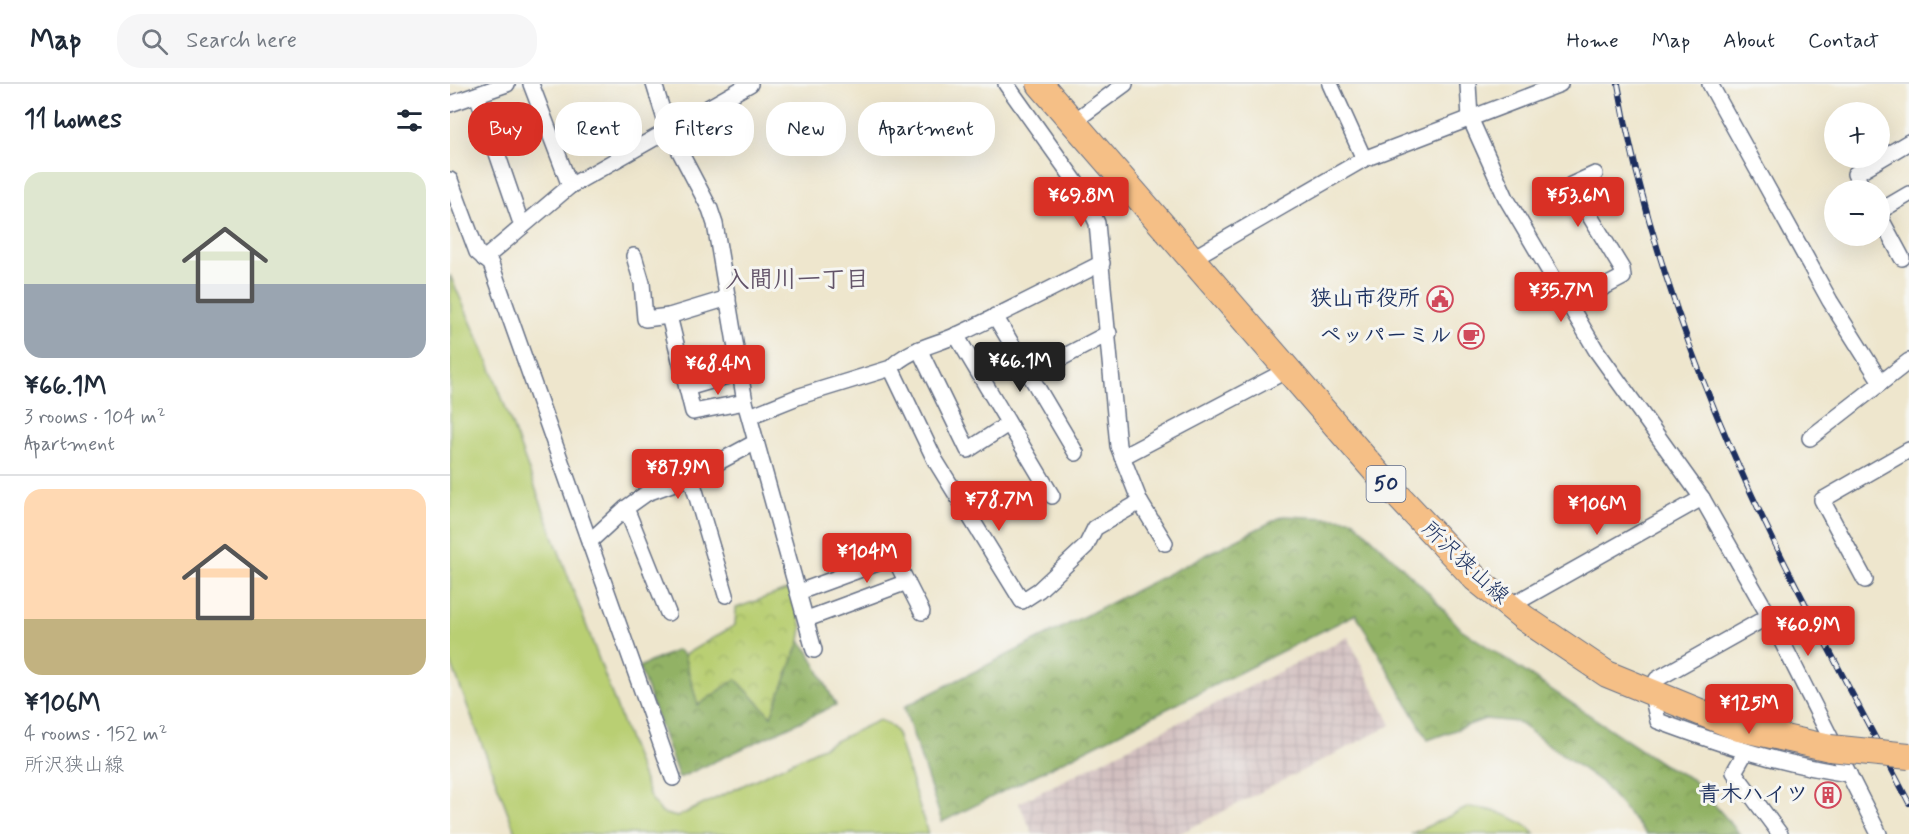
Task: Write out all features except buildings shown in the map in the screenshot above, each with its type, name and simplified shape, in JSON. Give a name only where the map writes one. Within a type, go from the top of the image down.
[{"type":"main road","name":"所沢狭山線","points":[[1040,84],[1414,515],[1476,579],[1510,606],[1607,674],[1652,690],[1688,710],[1739,729],[1830,748],[1909,756]]},
{"type":"street","points":[[450,104],[507,84]]},
{"type":"street","points":[[531,84],[570,186]]},
{"type":"street","points":[[654,84],[660,102]]},
{"type":"street","points":[[717,102],[750,84]]},
{"type":"street","points":[[1006,84],[1080,188],[1097,223],[1118,446],[1140,502],[1165,543]]},
{"type":"street","points":[[1073,122],[1125,84]]},
{"type":"street","points":[[1330,84],[1364,159]]},
{"type":"street","points":[[1468,84],[1470,118],[1506,198],[1596,350],[1702,498],[1769,616],[1879,834]]},
{"type":"street","points":[[1710,84],[1830,301],[1881,382]]},
{"type":"street","points":[[1193,258],[1364,159],[1552,86]]},
{"type":"street","points":[[477,94],[522,226]]},
{"type":"street","points":[[484,259],[570,186],[654,137]]},
{"type":"street","points":[[1858,180],[1855,174],[1909,142]]},
{"type":"street","points":[[682,156],[710,209],[729,298],[748,409],[814,650]]},
{"type":"street","points":[[1570,305],[1623,277],[1622,269],[1571,185],[1595,174]]},
{"type":"street","points":[[450,180],[477,252],[491,264],[673,778]]},
{"type":"street","points":[[1080,188],[1118,199],[1139,197]]},
{"type":"street","points":[[1890,205],[1909,194]]},
{"type":"street","points":[[1890,236],[1902,258]]},
{"type":"street","points":[[634,256],[642,283],[645,319],[669,316],[729,298]]},
{"type":"street","points":[[669,316],[693,412],[748,409],[800,396],[891,368],[897,361],[919,349],[956,335],[1102,263]]},
{"type":"street","points":[[995,316],[1076,453]]},
{"type":"street","points":[[1029,375],[1109,333]]},
{"type":"street","points":[[956,335],[1052,496]]},
{"type":"street","points":[[919,349],[968,450],[1008,424]]},
{"type":"street","points":[[1810,438],[1909,361]]},
{"type":"street","points":[[891,368],[935,460],[1022,601],[1039,590],[1086,546],[1095,528],[1140,502]]},
{"type":"street","points":[[1122,457],[1276,376],[1286,368]]},
{"type":"street","points":[[687,388],[741,372]]},
{"type":"street","points":[[589,542],[626,508],[647,493],[691,477],[756,442]]},
{"type":"street","points":[[1865,580],[1822,500],[1909,450]]},
{"type":"street","points":[[691,477],[726,595]]},
{"type":"street","points":[[1510,606],[1702,498]]},
{"type":"street","points":[[626,508],[668,613]]},
{"type":"street","points":[[799,592],[894,557],[922,612]]},
{"type":"street","points":[[807,619],[907,582]]},
{"type":"street","points":[[1769,616],[1657,679],[1652,690],[1658,721],[1746,751],[1819,770],[1849,774]]},
{"type":"street","points":[[1746,751],[1734,772],[1780,834]]},
{"type":"shaded area","points":[[1348,637],[1391,725],[1179,834],[1033,834],[1019,803]]},
{"type":"green space","points":[[450,275],[489,363],[650,797],[662,813],[677,817],[879,720],[889,724],[896,731],[928,834],[516,834],[450,660]]},
{"type":"green space","points":[[1283,516],[1352,519],[1425,589],[1461,629],[1664,765],[1692,779],[1740,834],[1646,834],[1601,782],[1517,722],[1485,719],[1428,740],[1356,614],[942,822],[904,707]]},
{"type":"green space","points":[[792,588],[802,628],[800,641],[771,716],[736,679],[698,705],[684,655],[735,625],[736,608]]},
{"type":"green space","points":[[800,641],[809,652],[836,705],[679,778],[639,667],[677,650],[684,655],[698,705],[736,679],[771,716]]},
{"type":"green space","points":[[1469,807],[1505,815],[1522,823],[1535,834],[1411,834]]},
{"type":"railway","points":[[1618,84],[1629,141],[1659,254],[1718,419],[1783,560],[1909,803]]},
{"type":"place","name":"狭山市役所","points":[[1440,299]]},
{"type":"place","name":"ペッパーミル","points":[[1471,336]]},
{"type":"place","name":"青木ハイツ","points":[[1828,795]]},
{"type":"district","name":"入間川一丁目","points":[[797,280]]}]
